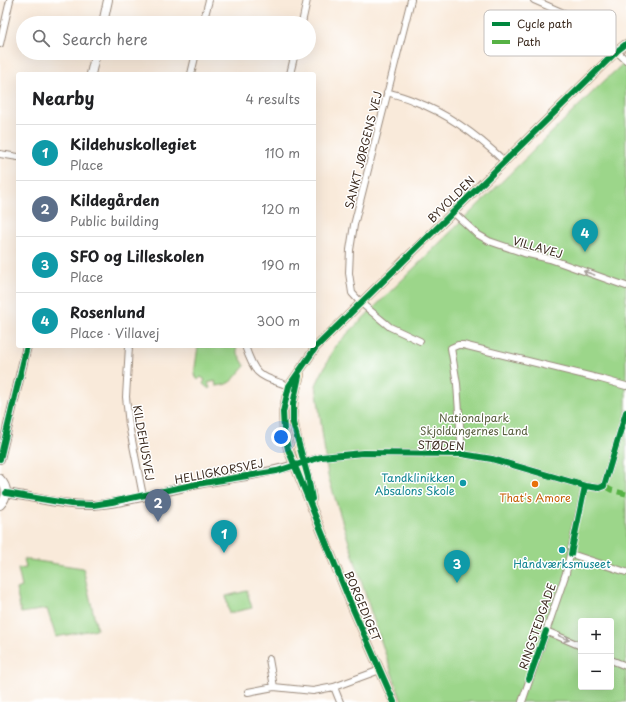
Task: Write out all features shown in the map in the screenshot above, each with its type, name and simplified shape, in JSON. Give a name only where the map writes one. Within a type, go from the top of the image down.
[{"type":"main road","name":"BYVOLDEN","points":[[617,51],[626,44]]},
{"type":"main road","name":"BYVOLDEN","points":[[316,347],[612,56]]},
{"type":"main road","name":"BYVOLDEN","points":[[294,465],[284,431],[283,412],[289,386],[315,348]]},
{"type":"main road","name":"BYVOLDEN","points":[[303,364],[297,383],[293,404],[293,423],[303,462]]},
{"type":"main road","name":"BORGEDIGET","points":[[303,462],[308,477],[316,518]]},
{"type":"main road","name":"BORGEDIGET","points":[[294,465],[353,609],[394,702]]},
{"type":"street","points":[[0,44],[10,0]]},
{"type":"street","points":[[105,16],[108,0]]},
{"type":"street","points":[[205,16],[209,0]]},
{"type":"street","points":[[304,16],[307,0]]},
{"type":"street","name":"SANKT JØRGENS VEJ","points":[[360,303],[352,293],[349,273],[350,250],[354,225],[411,0]]},
{"type":"street","points":[[534,0],[557,10]]},
{"type":"street","points":[[617,51],[626,60]]},
{"type":"street","points":[[91,72],[94,60]]},
{"type":"street","points":[[191,72],[194,60]]},
{"type":"street","points":[[290,72],[293,60]]},
{"type":"street","points":[[387,92],[414,100],[451,118],[481,139],[504,161]]},
{"type":"street","points":[[0,154],[16,157]]},
{"type":"street","name":"VILLAVEJ","points":[[453,212],[477,234],[489,241],[626,286]]},
{"type":"street","points":[[360,303],[390,327],[420,341]]},
{"type":"street","points":[[462,454],[457,384],[451,348],[458,345],[464,345],[601,378],[626,386]]},
{"type":"street","points":[[0,459],[27,348]]},
{"type":"street","name":"KILDEHUSVEJ","points":[[129,348],[126,397],[129,425],[143,496]]},
{"type":"street","points":[[246,348],[256,372],[264,377],[289,386]]},
{"type":"street","name":"STØDEN","points":[[294,465],[321,457],[363,453],[462,454],[492,459],[585,486],[599,488],[604,486],[626,412]]},
{"type":"street","name":"HELLIGKORSVEJ","points":[[6,494],[87,505],[112,502],[197,484],[277,470],[294,465]]},
{"type":"street","points":[[0,479],[5,486],[6,494],[0,505]]},
{"type":"street","name":"RINGSTEDGADE","points":[[522,702],[571,554],[585,486]]},
{"type":"street","points":[[571,554],[626,572]]},
{"type":"street","points":[[546,631],[578,645]]},
{"type":"street","points":[[269,659],[274,687]]},
{"type":"street","points":[[614,661],[626,666]]},
{"type":"street","points":[[248,692],[274,687],[313,691],[334,686],[380,670]]},
{"type":"street","points":[[334,686],[340,702]]},
{"type":"green space","name":"Nationalpark Skjoldungernes Land","points":[[626,61],[626,702],[402,702],[371,612],[328,476],[316,385],[335,346]]},
{"type":"green space","points":[[198,348],[236,348],[245,366],[233,380],[226,384],[216,386],[215,381],[208,383],[209,389],[203,384],[205,380],[201,377],[198,380],[194,375]]},
{"type":"green space","points":[[24,559],[83,568],[97,629],[56,637],[47,609],[21,613],[16,589],[22,587],[18,569],[26,568]]},
{"type":"green space","points":[[247,591],[252,608],[229,613],[226,596]]},
{"type":"marked path","points":[[604,486],[611,490],[626,494]]},
{"type":"cycle path","points":[[616,52],[626,44]]},
{"type":"cycle path","points":[[316,347],[612,56]]},
{"type":"cycle path","points":[[0,459],[27,348]]},
{"type":"cycle path","points":[[315,348],[289,386],[283,412],[284,431],[288,449],[353,609],[394,702]]},
{"type":"cycle path","points":[[299,376],[293,404],[293,423],[308,477],[312,499]]},
{"type":"cycle path","points":[[6,493],[71,504],[93,505],[197,484],[277,471],[321,457],[363,453],[462,454],[492,459],[585,486],[599,488],[604,486],[626,412]]},
{"type":"cycle path","points":[[571,554],[585,486]]},
{"type":"cycle path","points":[[529,679],[546,631]]},
{"type":"place","name":"Rosenlund","points":[[585,252]]},
{"type":"place","name":"Tandklinikken Absalons Skole","points":[[463,483]]},
{"type":"place","name":"That's Amore","points":[[535,484]]},
{"type":"place","name":"Kildegården","points":[[158,522]]},
{"type":"place","name":"Håndværksmuseet","points":[[562,550]]},
{"type":"place","name":"Kildehuskollegiet","points":[[224,553]]},
{"type":"place","name":"SFO og Lilleskolen","points":[[457,583]]}]
